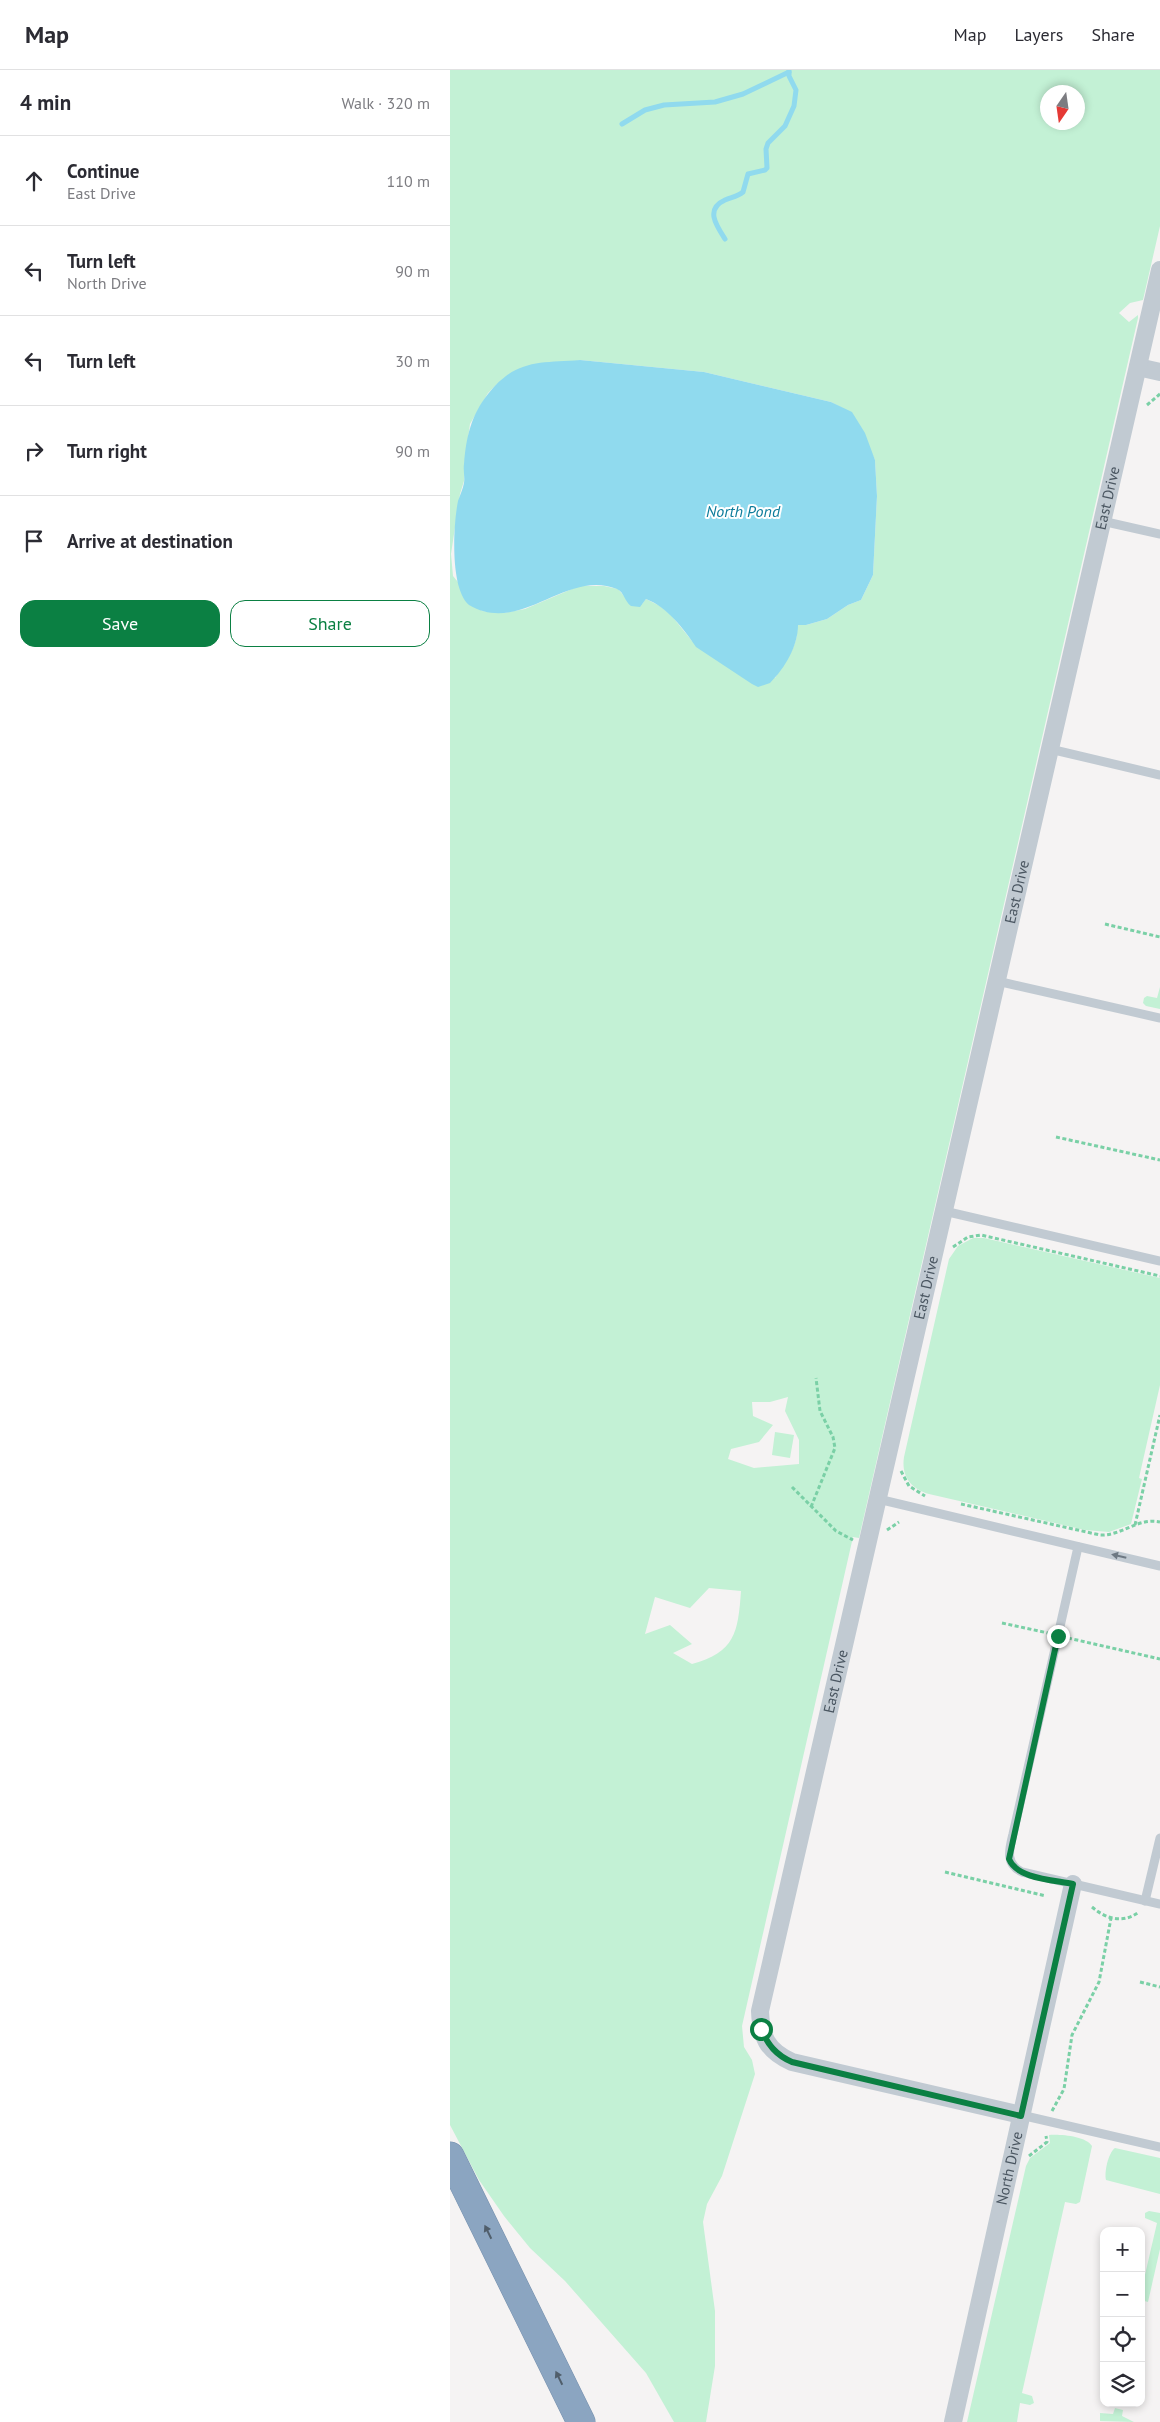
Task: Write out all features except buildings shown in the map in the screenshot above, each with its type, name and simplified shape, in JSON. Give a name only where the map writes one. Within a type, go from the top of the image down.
[{"type":"highway","points":[[450,2156],[581,2422]]},
{"type":"street","name":"East Drive","points":[[1021,2116],[792,2062],[780,2057],[767,2044],[761,2029],[760,2011],[1160,270]]},
{"type":"street","points":[[1138,367],[1160,372]]},
{"type":"street","name":"North Drive","points":[[953,2422],[1073,1884]]},
{"type":"lane","points":[[1102,521],[1160,534]]},
{"type":"lane","points":[[1050,749],[1160,775]]},
{"type":"lane","points":[[997,981],[1160,1018]]},
{"type":"lane","points":[[944,1211],[1160,1261]]},
{"type":"lane","points":[[878,1499],[1160,1566]]},
{"type":"lane","points":[[1078,1547],[1009,1859],[1011,1865],[1022,1872],[1160,1904]]},
{"type":"lane","points":[[1145,1901],[1160,1838]]},
{"type":"lane","points":[[1021,2116],[1160,2147]]},
{"type":"path","points":[[1105,924],[1160,937]]},
{"type":"path","points":[[1056,1136],[1160,1160]]},
{"type":"path","points":[[951,1250],[963,1239],[981,1236],[1160,1276]]},
{"type":"path","points":[[811,1507],[835,1448],[833,1437],[820,1411],[816,1378]]},
{"type":"path","points":[[1135,1525],[1160,1415]]},
{"type":"path","points":[[901,1462],[902,1476],[909,1486],[928,1496]]},
{"type":"path","points":[[792,1488],[836,1531],[858,1541]]},
{"type":"path","points":[[953,1502],[1100,1535],[1110,1534],[1149,1520],[1160,1522]]},
{"type":"path","points":[[1002,1623],[1049,1634]]},
{"type":"path","points":[[1067,1638],[1160,1659]]},
{"type":"path","points":[[945,1872],[1046,1896]]},
{"type":"path","points":[[1092,1907],[1111,1918],[1127,1918],[1140,1912]]},
{"type":"path","points":[[1052,2111],[1064,2089],[1072,2035],[1099,1982],[1111,1918]]},
{"type":"path","points":[[1140,1982],[1160,1986]]},
{"type":"green space","points":[[450,70],[1160,70],[1160,226],[1143,300],[1130,303],[1119,313],[1129,322],[1138,315],[1138,318],[859,1538],[853,1537],[742,2026],[744,2047],[752,2060],[755,2074],[722,2176],[707,2204],[703,2222],[715,2311],[715,2366],[706,2422],[674,2422],[646,2373],[565,2281],[530,2248],[504,2216],[479,2180],[450,2125]],"holes":[[[580,360],[704,372],[831,402],[852,413],[875,460],[877,496],[873,575],[861,600],[848,605],[827,619],[806,625],[797,625],[794,646],[775,678],[692,641],[671,615],[660,606],[646,599],[642,604],[624,596],[618,589],[604,586],[579,586],[525,609],[504,613],[482,611],[453,576],[451,554],[460,494],[464,481],[470,424],[488,393],[497,384]],[[788,1397],[785,1411],[799,1440],[799,1464],[754,1468],[728,1459],[731,1449],[759,1442],[773,1425],[753,1416],[752,1402],[770,1402]],[[709,1588],[741,1591],[736,1629],[726,1647],[706,1659],[692,1664],[673,1653],[692,1644],[670,1625],[645,1634],[655,1597],[690,1608]]]},
{"type":"green space","points":[[1160,987],[1160,1009],[1146,1006],[1143,1003],[1144,998],[1147,996],[1157,998]]},
{"type":"green space","points":[[973,1238],[984,1238],[1160,1278],[1160,1385],[1139,1478],[1142,1479],[1131,1524],[1109,1532],[1085,1530],[929,1494],[917,1489],[906,1476],[903,1464],[904,1457],[949,1259],[958,1246]]},
{"type":"green space","points":[[775,1432],[794,1435],[790,1458],[772,1455]]},
{"type":"green space","points":[[1049,2135],[1066,2135],[1079,2138],[1092,2146],[1080,2202],[1076,2204],[1065,2202],[1022,2393],[1032,2396],[1034,2403],[1030,2405],[1020,2403],[1017,2422],[967,2422],[1026,2166],[1030,2158],[1050,2143]]},
{"type":"green space","points":[[1115,2148],[1160,2158],[1160,2194],[1106,2180],[1107,2163],[1110,2154]]},
{"type":"green space","points":[[1149,2211],[1160,2213],[1160,2249],[1148,2302],[1145,2301],[1145,2275],[1157,2223],[1145,2218],[1145,2213]]},
{"type":"green space","points":[[1115,2408],[1123,2410],[1122,2416],[1134,2422],[1100,2421],[1100,2413],[1113,2414]]},
{"type":"water","name":"North Pond","points":[[580,360],[704,372],[831,402],[852,412],[865,433],[875,460],[877,496],[873,575],[861,600],[848,605],[827,619],[806,625],[798,625],[796,641],[790,656],[781,671],[770,683],[758,687],[752,684],[696,647],[680,626],[661,607],[646,599],[640,607],[631,606],[617,589],[598,585],[580,587],[507,613],[488,612],[469,605],[463,597],[459,586],[454,556],[455,526],[458,501],[464,483],[466,445],[470,427],[477,410],[498,383],[508,374],[518,369],[540,363]]},
{"type":"waterway","points":[[725,239],[714,218],[715,208],[725,200],[743,192],[748,174],[767,168],[766,149],[768,143],[785,126],[794,106],[796,90],[789,76],[789,70]]},
{"type":"waterway","points":[[622,124],[645,110],[664,105],[715,102],[743,94],[789,72]]},
{"type":"route","points":[[761,2029],[767,2044],[780,2057],[792,2062],[1021,2116],[1073,1884],[1022,1872],[1011,1865],[1009,1859],[1009,1852],[1058,1636]]}]
